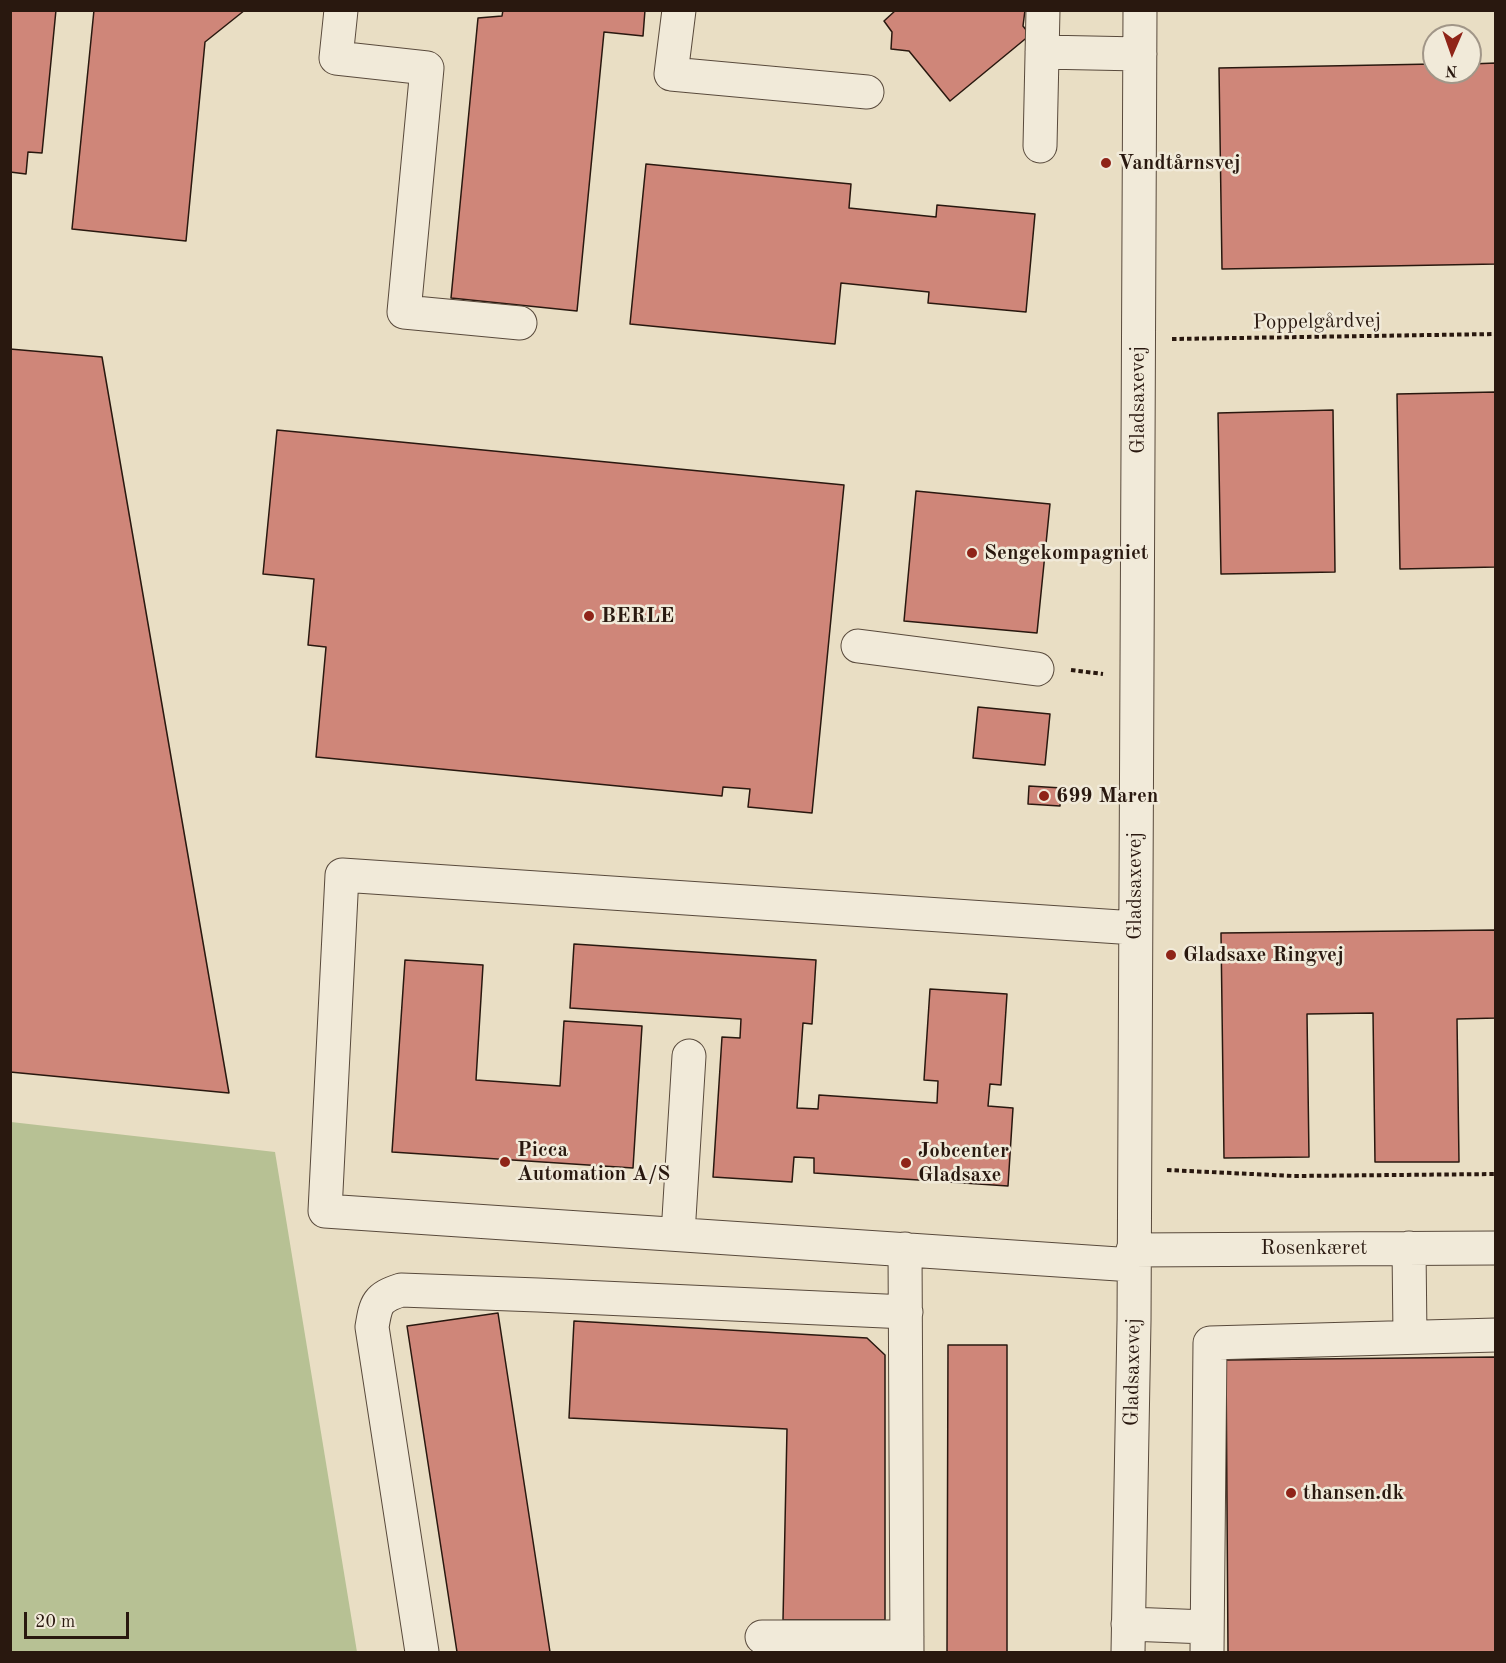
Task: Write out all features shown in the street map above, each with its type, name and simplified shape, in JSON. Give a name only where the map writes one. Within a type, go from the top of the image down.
[{"type":"street","points":[[341,10],[336,58],[427,68],[404,312],[520,323]]},
{"type":"street","points":[[679,10],[671,74],[867,92]]},
{"type":"street","points":[[1040,146],[1043,10]]},
{"type":"street","name":"Gladsaxevej","points":[[1128,1638],[1134,1321],[1140,10]]},
{"type":"street","points":[[1042,52],[1140,54]]},
{"type":"street","points":[[858,646],[1037,669]]},
{"type":"street","name":"Rosenkæret","points":[[1135,927],[342,875],[325,1211],[905,1250],[1133,1257],[1409,1248],[1496,1248]]},
{"type":"street","points":[[678,1234],[689,1056]]},
{"type":"street","points":[[1409,1248],[1410,1337]]},
{"type":"street","points":[[762,1637],[907,1645],[905,1250]]},
{"type":"street","points":[[422,1653],[372,1327],[376,1305],[385,1296],[401,1290],[906,1312]]},
{"type":"street","points":[[1128,1638],[1207,1640],[1210,1343],[1496,1335]]},
{"type":"path","name":"Poppelgårdvej","points":[[1138,339],[1496,334]]},
{"type":"path","points":[[1037,669],[1055,667],[1136,679]]},
{"type":"path","points":[[1134,1169],[1294,1176],[1496,1174]]},
{"type":"green space","points":[[11,1122],[275,1152],[357,1652],[11,1652]]},
{"type":"building","points":[[10,10],[56,10],[42,153],[28,152],[26,174],[10,172]]},
{"type":"building","points":[[94,10],[245,10],[205,42],[186,241],[72,229]]},
{"type":"building","points":[[503,10],[645,10],[643,36],[604,32],[577,311],[451,298],[478,18],[502,16]]},
{"type":"building","points":[[896,10],[1025,10],[1023,26],[1030,35],[950,101],[909,51],[891,49],[892,32],[884,21]]},
{"type":"building","points":[[1496,63],[1496,264],[1222,269],[1219,68],[1422,64],[1422,84],[1482,84],[1482,64]]},
{"type":"building","points":[[646,164],[851,184],[849,208],[936,217],[937,205],[1035,214],[1026,312],[928,303],[929,292],[841,283],[835,344],[630,324]]},
{"type":"building","points":[[10,349],[102,357],[229,1093],[10,1072]]},
{"type":"building","points":[[1496,392],[1496,567],[1400,569],[1397,394]]},
{"type":"building","points":[[1333,410],[1335,572],[1221,574],[1218,413]]},
{"type":"building","points":[[277,430],[844,485],[812,813],[748,807],[750,789],[723,787],[722,796],[316,757],[326,647],[308,645],[314,579],[263,574]]},
{"type":"building","points":[[916,491],[1050,504],[1037,633],[904,621]]},
{"type":"building","points":[[978,707],[1050,714],[1045,765],[973,758]]},
{"type":"building","name":"699 Maren","points":[[1029,786],[1062,788],[1060,806],[1028,804]]},
{"type":"building","points":[[1496,930],[1496,1018],[1457,1019],[1459,1162],[1375,1162],[1373,1013],[1307,1014],[1309,1157],[1224,1158],[1221,933]]},
{"type":"building","points":[[574,944],[816,960],[812,1024],[803,1023],[797,1108],[818,1109],[819,1095],[937,1103],[938,1081],[924,1080],[930,989],[1007,994],[1001,1085],[990,1084],[988,1106],[1013,1108],[1008,1186],[814,1173],[814,1158],[794,1157],[792,1182],[713,1177],[722,1037],[740,1038],[741,1019],[570,1008]]},
{"type":"building","points":[[405,960],[483,965],[476,1080],[560,1086],[564,1021],[642,1026],[633,1168],[392,1152]]},
{"type":"building","points":[[498,1313],[550,1652],[457,1652],[407,1326]]},
{"type":"building","points":[[574,1321],[867,1338],[885,1355],[885,1620],[783,1620],[787,1429],[569,1418]]},
{"type":"building","points":[[948,1345],[1007,1345],[1007,1652],[947,1652]]},
{"type":"building","points":[[1496,1357],[1496,1652],[1228,1652],[1226,1360]]},
{"type":"place","name":"Vandtårnsvej","points":[[1106,163]]},
{"type":"place","name":"Sengekompagniet","points":[[972,553]]},
{"type":"place","name":"BERLE","points":[[589,616]]},
{"type":"place","name":"699 Maren","points":[[1044,796]]},
{"type":"place","name":"Gladsaxe Ringvej","points":[[1171,955]]},
{"type":"place","name":"Picca Automation A/S","points":[[505,1162]]},
{"type":"place","name":"Jobcenter Gladsaxe","points":[[906,1163]]},
{"type":"place","name":"thansen.dk","points":[[1291,1493]]}]
